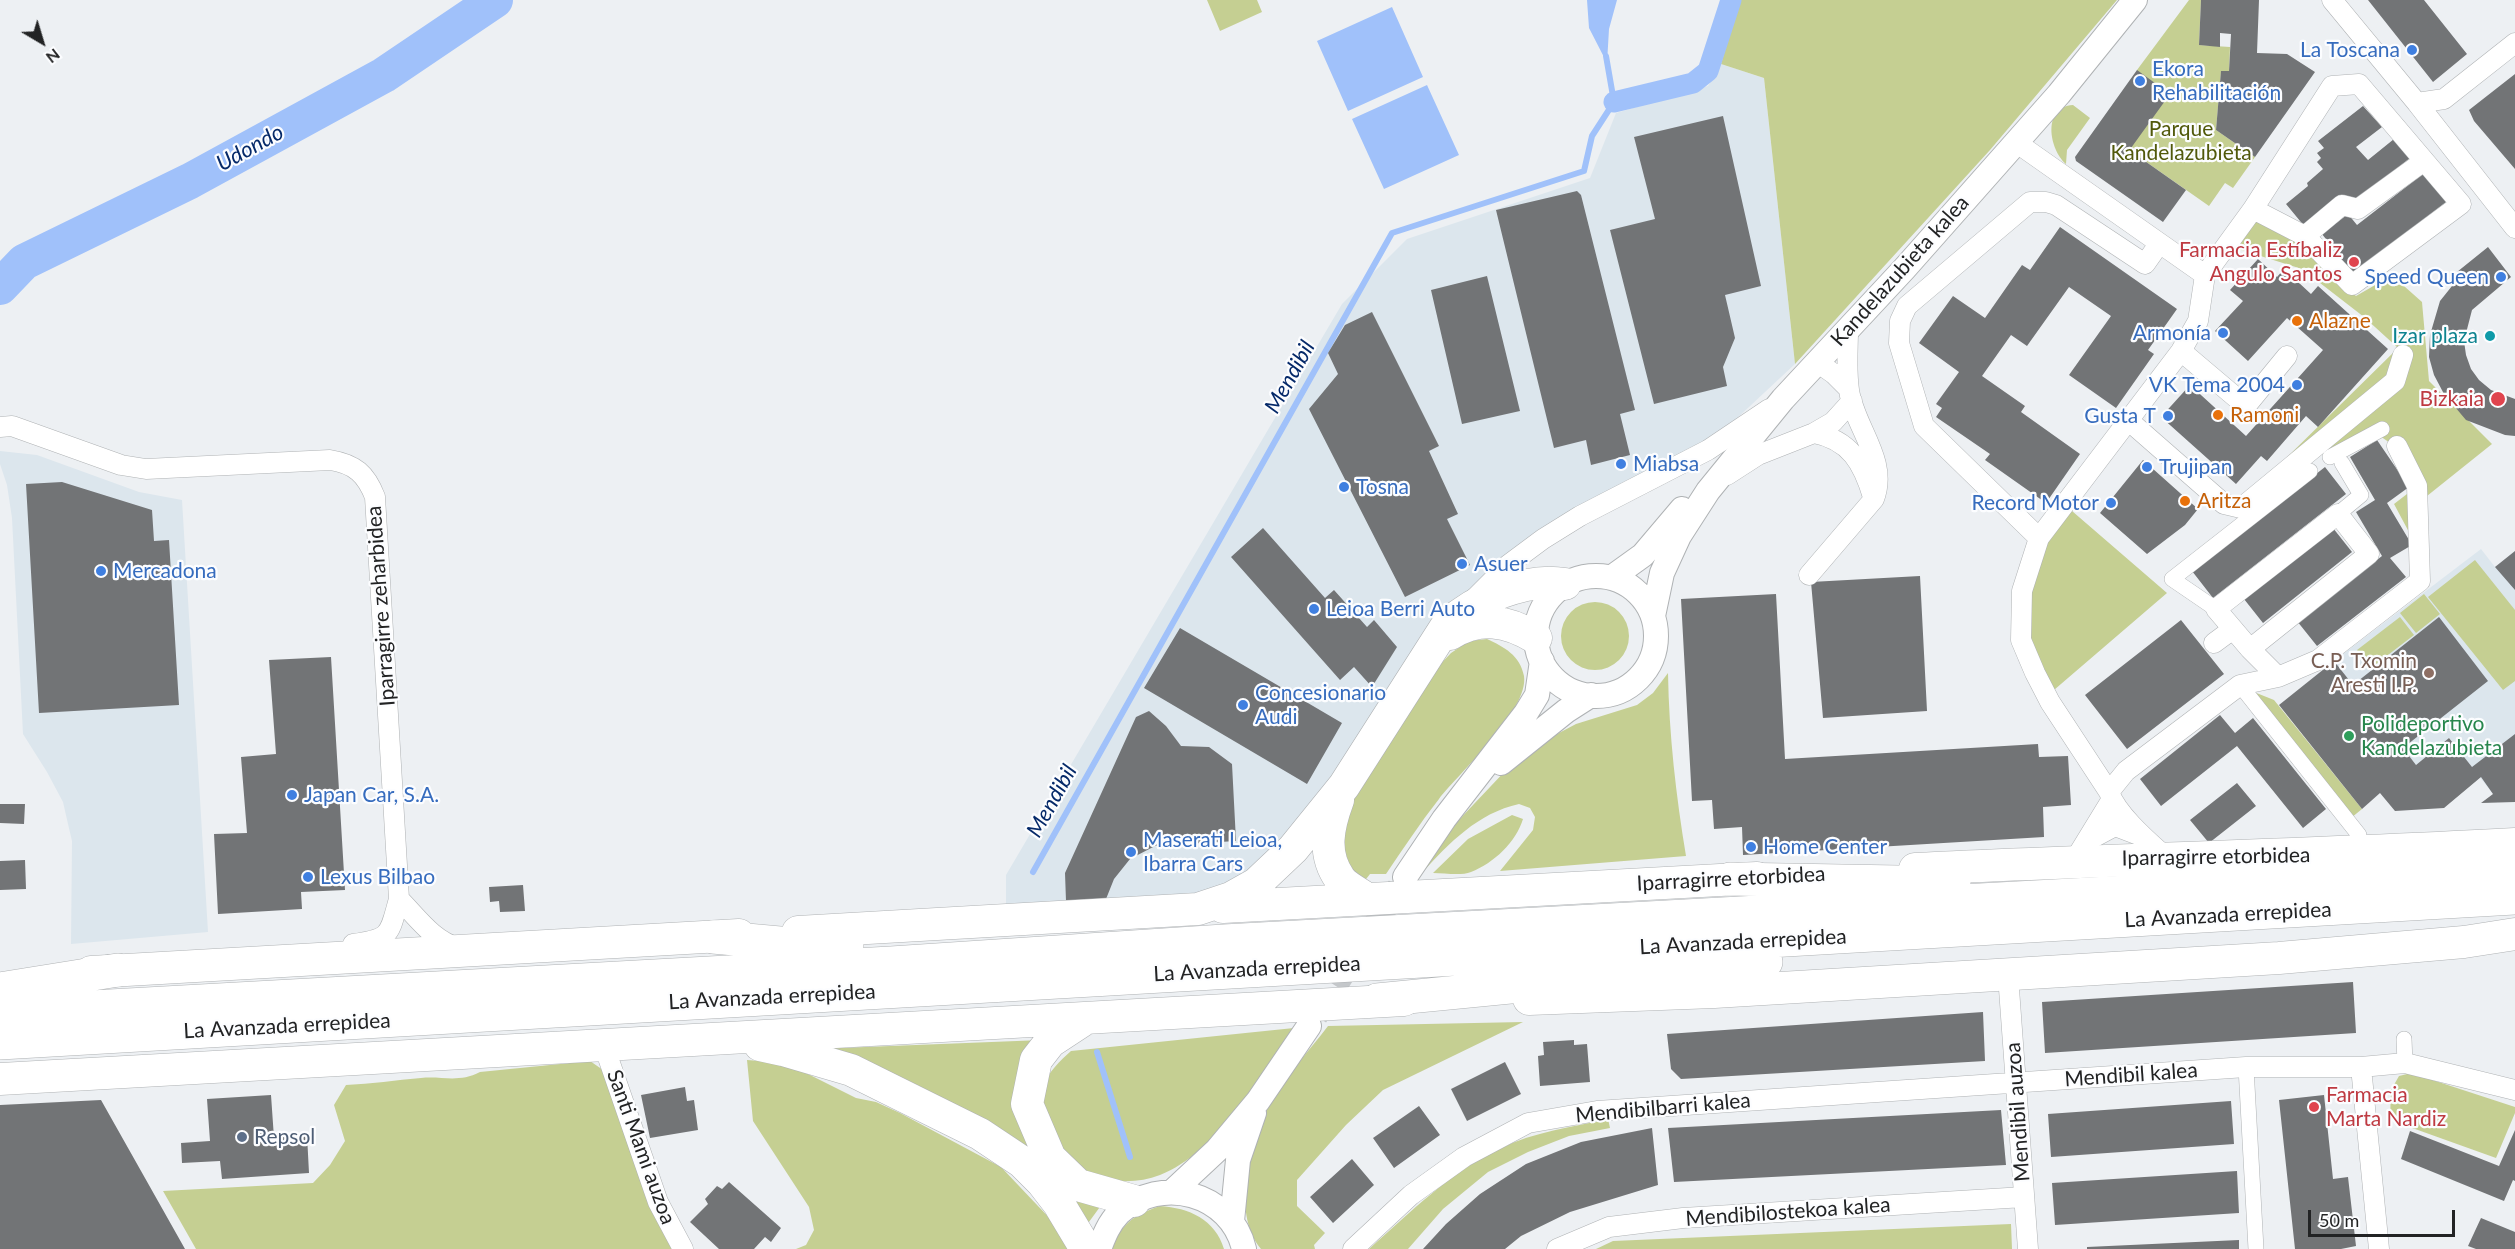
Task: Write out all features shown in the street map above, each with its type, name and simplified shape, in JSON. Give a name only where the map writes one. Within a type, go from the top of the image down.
[{"type":"highway","name":"La Avanzada errepidea","points":[[0,1012],[891,963],[1224,941],[2515,871]]},
{"type":"highway","points":[[1730,879],[2228,888]]},
{"type":"highway","name":"La Avanzada errepidea","points":[[0,1043],[2515,898]]},
{"type":"highway","points":[[1377,1000],[1738,964],[2030,941],[2176,917]]},
{"type":"highway","points":[[713,937],[813,946],[1224,941]]},
{"type":"highway","points":[[0,989],[118,970]]},
{"type":"main road","points":[[0,978],[1198,909],[1232,898],[1256,884],[1293,849],[1344,786],[1447,625],[1463,611],[1517,587],[1565,584]]},
{"type":"main road","points":[[1434,643],[1454,632],[1489,622],[1511,624],[1539,650]]},
{"type":"main road","points":[[1344,786],[1328,835],[1328,856],[1341,880],[1367,899]]},
{"type":"main road","name":"Iparragirre etorbidea","points":[[1198,909],[1730,879],[2080,851],[2168,859],[2313,855],[2515,844]]},
{"type":"main road","points":[[0,1079],[1377,1000],[1606,996],[2008,975],[2279,958],[2464,942],[2515,934]]},
{"type":"main road","points":[[1085,1018],[1050,1042],[1036,1060],[1028,1104],[1050,1158],[1078,1185],[1134,1202]]},
{"type":"main road","points":[[717,1038],[783,1050],[851,1070],[980,1134],[1022,1162],[1042,1182],[1059,1204],[1086,1249]]},
{"type":"street","name":"Kandelazubieta kalea","points":[[1653,616],[1662,573],[1679,537],[1708,490],[1783,399],[2017,143],[2135,0]]},
{"type":"street","points":[[2332,0],[2417,102],[2515,228]]},
{"type":"street","points":[[2417,102],[2444,99],[2515,44]]},
{"type":"street","points":[[2168,859],[2144,837],[2110,796],[2050,702],[2021,640],[2022,591],[2039,538],[2181,351],[2198,321],[2205,275],[2253,209],[2332,86],[2360,84],[2461,204],[2352,285],[2305,236],[2253,209]]},
{"type":"street","points":[[2017,143],[2205,275]]},
{"type":"street","points":[[2305,236],[2342,205],[2358,209],[2424,161]]},
{"type":"street","name":"Kandelazubieta kalea","points":[[2039,538],[1924,426],[1899,342],[1900,321],[1907,306],[2030,202],[2046,202],[2056,205],[2145,264],[2159,244]]},
{"type":"street","points":[[1708,490],[1758,455],[1814,433],[1833,422],[1850,395],[1848,329]]},
{"type":"street","points":[[2181,351],[2246,406],[2287,357]]},
{"type":"street","points":[[2128,420],[2224,504],[2241,508],[2396,381],[2403,354]]},
{"type":"street","points":[[1809,575],[1874,499],[1879,475],[1872,448],[1850,395],[1834,374],[1817,362]]},
{"type":"street","name":"Kandelazubieta kalea","points":[[1611,578],[1643,555],[1728,450],[1783,399]]},
{"type":"street","points":[[1463,611],[1490,580],[1544,539],[1580,516],[1708,450],[1783,399]]},
{"type":"street","name":"Iparragirre zeharbidea","points":[[0,427],[12,426],[121,465],[146,469],[330,460],[345,462],[368,482],[375,497],[399,899],[390,931],[378,940],[213,965]]},
{"type":"street","points":[[2216,609],[2361,495],[2336,460],[2382,429]]},
{"type":"street","points":[[1814,433],[1828,436],[1847,447],[1863,471],[1874,499]]},
{"type":"street","points":[[2080,851],[2126,771],[2240,685],[2278,677],[2318,660],[2420,581],[2417,486],[2397,446]]},
{"type":"street","points":[[2278,677],[2250,649],[2216,609],[2172,579],[2310,471]]},
{"type":"street","points":[[2250,649],[2369,554],[2338,514]]},
{"type":"street","points":[[1405,877],[1444,819],[1526,713],[1536,694],[1540,613],[1555,592],[1565,584],[1587,576],[1611,578],[1637,592],[1653,616],[1655,642],[1650,661],[1639,678],[1617,692],[1591,695],[1578,693],[1556,681],[1539,650]]},
{"type":"street","points":[[2214,643],[2233,629]]},
{"type":"street","points":[[2240,685],[2359,836]]},
{"type":"street","points":[[1444,819],[1516,749],[1591,695]]},
{"type":"street","points":[[2080,851],[2115,826],[2144,837]]},
{"type":"street","points":[[399,899],[434,935],[449,945],[470,951]]},
{"type":"street","name":"Mendibil auzoa","points":[[2008,975],[2028,1249]]},
{"type":"street","points":[[1173,1191],[1217,1150],[1258,1101],[1309,1026]]},
{"type":"street","points":[[2404,1039],[2405,1063]]},
{"type":"street","name":"Santi Mami auzoa","points":[[603,1043],[658,1202],[683,1249]]},
{"type":"street","name":"Mendibil kalea","points":[[2016,1082],[2246,1067],[2361,1067],[2405,1063],[2515,1090]]},
{"type":"street","points":[[2246,1067],[2256,1249]]},
{"type":"street","points":[[2361,1067],[2379,1243]]},
{"type":"street","name":"Mendibilbarri kalea","points":[[1353,1249],[1412,1195],[1464,1157],[1528,1123],[1597,1111],[2016,1082]]},
{"type":"street","points":[[1232,1221],[1238,1160],[1258,1101]]},
{"type":"street","points":[[1099,1249],[1106,1230],[1118,1214],[1134,1202],[1153,1194],[1173,1191],[1195,1195],[1215,1205],[1232,1221],[1242,1239],[1244,1249]]},
{"type":"street","name":"Mendibilostekoa kalea","points":[[1557,1249],[1609,1227],[1683,1218],[2024,1197]]},
{"type":"shaded area","points":[[1721,64],[1764,78],[1795,364],[1719,435],[1503,558],[1458,600],[1423,636],[1382,696],[1320,801],[1263,868],[1211,894],[1006,911],[1006,875],[1342,304],[1407,239],[1590,178],[1616,113],[1708,86]]},
{"type":"shaded area","name":"Mercadona","points":[[0,451],[37,455],[139,492],[182,500],[208,932],[71,944],[72,841],[63,802],[23,734],[12,518],[7,485],[0,464]]},
{"type":"shaded area","name":"C.P. Txomin Aresti I.P.","points":[[2481,549],[2495,567],[2515,551],[2515,777],[2493,794],[2449,738],[2416,765],[2334,661]]},
{"type":"green space","points":[[1207,0],[1257,0],[1262,12],[1220,31]]},
{"type":"green space","points":[[1739,0],[2117,0],[1990,150],[1795,364],[1764,78],[1721,64]]},
{"type":"green space","name":"Parque Kandelazubieta","points":[[2189,0],[2201,0],[2199,45],[2230,47],[2229,71],[2221,72],[2216,130],[2255,157],[2233,188],[2225,183],[2209,206],[2132,152],[2131,148],[2137,70]]},
{"type":"green space","points":[[2073,105],[2090,118],[2067,150],[2066,164],[2056,149],[2052,130],[2053,121],[2056,113],[2063,107]]},
{"type":"green space","points":[[2255,219],[2297,232],[2322,268],[2356,296],[2384,280],[2404,286],[2422,302],[2429,381],[2492,444],[2427,496],[2410,534],[2394,504],[2420,484],[2403,452],[2380,436],[2324,453],[2279,484],[2274,470],[2398,348],[2364,317],[2302,269],[2235,248]]},
{"type":"green space","points":[[2072,511],[2167,593],[2054,690],[2028,637],[2028,589],[2045,541]]},
{"type":"green space","points":[[2475,560],[2515,610],[2515,681],[2503,690],[2428,597]]},
{"type":"green space","points":[[2424,594],[2440,614],[2416,633],[2400,613]]},
{"type":"green space","points":[[1602,602],[1614,608],[1623,617],[1629,629],[1627,649],[1619,660],[1602,670],[1588,670],[1571,660],[1563,649],[1561,629],[1571,612],[1582,604]]},
{"type":"green space","points":[[2400,617],[2414,635],[2371,668],[2357,650]]},
{"type":"green space","points":[[1487,639],[1499,645],[1519,662],[1524,676],[1523,690],[1516,706],[1491,740],[1432,808],[1386,874],[1370,874],[1363,883],[1345,866],[1341,832],[1351,801],[1431,674],[1451,653],[1469,641]]},
{"type":"green space","points":[[1668,673],[1674,765],[1686,856],[1500,871],[1533,830],[1535,817],[1530,808],[1519,804],[1490,814],[1477,822],[1454,840],[1422,873],[1456,823],[1508,768],[1542,742],[1576,724],[1637,705],[1653,693]]},
{"type":"green space","points":[[2249,690],[2274,700],[2362,809],[2351,818]]},
{"type":"green space","points":[[1512,815],[1523,819],[1520,828],[1510,844],[1488,863],[1467,873],[1433,873],[1468,839]]},
{"type":"green space","points":[[1523,1022],[1383,1090],[1346,1125],[1297,1180],[1297,1206],[1325,1233],[1314,1245],[1315,1249],[1261,1249],[1252,1233],[1245,1195],[1251,1154],[1257,1134],[1278,1090],[1328,1026]]},
{"type":"green space","points":[[1294,1028],[1252,1090],[1218,1131],[1200,1150],[1181,1164],[1160,1175],[1132,1181],[1117,1181],[1090,1174],[1067,1158],[1054,1141],[1043,1108],[1042,1090],[1052,1071],[1071,1051]]},
{"type":"green space","points":[[1042,1040],[1016,1097],[1105,1200],[1086,1226],[1061,1193],[815,1049]]},
{"type":"green space","points":[[747,1060],[773,1062],[796,1068],[856,1098],[876,1102],[900,1113],[1001,1167],[1056,1225],[1071,1249],[796,1249],[806,1245],[814,1230],[809,1207],[753,1121]]},
{"type":"green space","points":[[590,1061],[603,1070],[643,1183],[673,1249],[196,1249],[163,1191],[313,1183],[330,1165],[345,1141],[334,1105],[346,1085],[421,1078],[458,1078],[480,1072]]},
{"type":"green space","points":[[2411,1073],[2515,1107],[2515,1113],[2496,1158],[2390,1120],[2391,1090],[2399,1076]]},
{"type":"green space","points":[[1608,1119],[1610,1128],[1569,1136],[1528,1152],[1488,1172],[1443,1209],[1408,1249],[1369,1249],[1448,1181],[1482,1158],[1514,1142],[1553,1130]]},
{"type":"green space","points":[[1160,1206],[1181,1209],[1200,1217],[1214,1230],[1224,1249],[1110,1249],[1129,1222],[1142,1213]]},
{"type":"green space","points":[[2011,1224],[2012,1249],[1596,1249],[1613,1241]]},
{"type":"water","points":[[1587,0],[1617,0],[1609,29],[1607,63],[1589,28]]},
{"type":"water","points":[[1392,7],[1423,77],[1348,111],[1317,41]]},
{"type":"water","points":[[1427,85],[1459,155],[1384,189],[1352,119]]},
{"type":"building","points":[[2201,0],[2259,0],[2257,53],[2287,54],[2315,72],[2255,157],[2216,130],[2221,71],[2229,71],[2231,34],[2220,33],[2220,47],[2199,45]]},
{"type":"building","points":[[2368,0],[2424,0],[2467,54],[2433,82]]},
{"type":"building","points":[[2137,70],[2170,94],[2131,148],[2132,152],[2186,190],[2163,222],[2076,161],[2075,157]]},
{"type":"building","points":[[2515,74],[2515,169],[2474,121],[2469,110]]},
{"type":"building","points":[[2363,106],[2382,127],[2356,147],[2368,160],[2394,139],[2410,158],[2355,202],[2305,227],[2286,204],[2308,186],[2307,183],[2323,169],[2317,162],[2321,158],[2317,153],[2324,148],[2318,141]]},
{"type":"building","points":[[1723,116],[1761,286],[1725,295],[1735,338],[1723,367],[1727,386],[1654,404],[1610,230],[1655,219],[1634,137]]},
{"type":"building","points":[[2428,170],[2450,199],[2353,274],[2322,234],[2348,214],[2357,225]]},
{"type":"building","points":[[1577,191],[1581,195],[1635,410],[1620,414],[1630,455],[1591,465],[1586,440],[1554,448],[1496,210]]},
{"type":"building","points":[[2060,227],[2177,309],[2148,350],[2154,354],[2116,408],[2069,375],[2111,316],[2069,287],[2027,346],[2011,335],[1982,376],[2025,406],[2021,412],[2080,454],[2046,503],[1985,460],[1990,454],[1936,417],[1942,408],[1936,404],[1959,372],[1919,343],[1953,296],[1985,318],[2022,265],[2030,270]]},
{"type":"building","points":[[2488,247],[2511,277],[2472,310],[2464,341],[2466,355],[2471,369],[2479,380],[2491,390],[2515,399],[2515,436],[2505,435],[2466,420],[2444,394],[2434,375],[2429,357],[2430,335],[2440,301],[2460,276],[2457,272]]},
{"type":"building","points":[[2258,259],[2277,277],[2284,269],[2311,294],[2318,286],[2388,349],[2318,427],[2306,416],[2267,461],[2261,456],[2236,484],[2161,417],[2190,385],[2246,436],[2323,350],[2287,318],[2248,361],[2215,331],[2243,301],[2230,290]]},
{"type":"building","points":[[1487,276],[1520,411],[1462,424],[1431,290]]},
{"type":"building","points":[[1372,312],[1439,446],[1429,451],[1458,514],[1447,519],[1470,565],[1405,597],[1309,409],[1338,374],[1328,353],[1345,325]]},
{"type":"building","points":[[2377,440],[2409,487],[2387,503],[2412,545],[2390,558],[2406,577],[2317,646],[2297,621],[2382,556],[2356,512],[2375,500],[2350,457]]},
{"type":"building","points":[[2143,460],[2198,509],[2185,525],[2147,554],[2100,513]]},
{"type":"building","points":[[2325,467],[2346,494],[2213,598],[2192,571]]},
{"type":"building","name":"Mercadona","points":[[62,482],[152,510],[154,541],[169,540],[179,705],[39,713],[26,484]]},
{"type":"building","name":"Leioa Berri Auto","points":[[1263,528],[1325,598],[1334,590],[1367,627],[1374,620],[1397,647],[1372,687],[1354,667],[1340,680],[1231,557]]},
{"type":"building","points":[[2333,528],[2352,552],[2263,623],[2244,599]]},
{"type":"building","points":[[2515,551],[2515,590],[2495,567]]},
{"type":"building","points":[[1920,576],[1927,711],[1823,718],[1811,582]]},
{"type":"building","points":[[1776,594],[1785,759],[2038,744],[2039,757],[2068,756],[2071,805],[2043,807],[2044,837],[1743,855],[1742,827],[1714,829],[1712,800],[1692,801],[1681,599]]},
{"type":"building","points":[[2439,617],[2488,681],[2403,748],[2416,765],[2449,738],[2472,767],[2515,734],[2515,802],[2481,803],[2493,794],[2481,777],[2444,808],[2395,811],[2380,793],[2362,809],[2279,705],[2334,661],[2353,685]]},
{"type":"building","points":[[2181,620],[2224,674],[2127,749],[2085,695]]},
{"type":"building","name":"Concesionario Audi","points":[[1180,628],[1342,723],[1307,784],[1144,688]]},
{"type":"building","name":"Japan Car, S.A.","points":[[331,657],[345,890],[301,892],[302,909],[218,914],[214,834],[247,833],[241,757],[276,754],[269,660]]},
{"type":"building","points":[[1149,711],[1166,726],[1181,746],[1209,747],[1232,764],[1236,841],[1155,846],[1130,859],[1114,879],[1106,899],[1066,901],[1065,873],[1136,717]]},
{"type":"building","points":[[2220,715],[2235,733],[2253,718],[2326,809],[2303,828],[2237,746],[2161,806],[2140,779]]},
{"type":"building","points":[[2237,783],[2256,806],[2209,843],[2190,820]]},
{"type":"building","points":[[0,804],[25,804],[24,824],[0,823]]},
{"type":"building","points":[[25,860],[26,889],[0,890],[0,861]]},
{"type":"building","points":[[523,885],[525,911],[500,912],[499,901],[490,902],[489,887]]},
{"type":"building","points":[[2353,982],[2356,1033],[2045,1053],[2042,1002]]},
{"type":"building","points":[[1983,1012],[1985,1061],[1681,1079],[1671,1069],[1667,1034]]},
{"type":"building","points":[[1574,1040],[1574,1045],[1587,1044],[1590,1082],[1540,1086],[1538,1056],[1544,1055],[1543,1042]]},
{"type":"building","points":[[1505,1062],[1521,1094],[1467,1121],[1451,1089]]},
{"type":"building","points":[[685,1087],[687,1101],[694,1100],[698,1130],[650,1138],[641,1095]]},
{"type":"building","name":"Repsol","points":[[271,1095],[274,1138],[307,1135],[309,1173],[222,1179],[220,1161],[182,1163],[181,1143],[210,1141],[207,1099]]},
{"type":"building","points":[[2324,1095],[2333,1179],[2348,1177],[2356,1246],[2341,1249],[2295,1249],[2279,1100]]},
{"type":"building","points":[[101,1100],[185,1249],[0,1249],[0,1105]]},
{"type":"building","points":[[2231,1101],[2234,1144],[2051,1157],[2048,1114]]},
{"type":"building","points":[[1419,1106],[1440,1135],[1394,1168],[1373,1138]]},
{"type":"building","points":[[2001,1110],[2006,1165],[1674,1182],[1668,1128]]},
{"type":"building","points":[[1652,1128],[1658,1185],[1570,1212],[1521,1236],[1505,1249],[1423,1249],[1446,1224],[1480,1194],[1526,1164],[1581,1142]]},
{"type":"building","points":[[2515,1130],[2515,1181],[2513,1180],[2504,1201],[2401,1159],[2410,1131],[2499,1166]]},
{"type":"building","points":[[1352,1159],[1374,1185],[1333,1223],[1310,1197]]},
{"type":"building","points":[[2237,1171],[2239,1213],[2055,1225],[2052,1183]]},
{"type":"building","points":[[729,1182],[781,1228],[771,1242],[765,1237],[754,1249],[719,1249],[690,1222],[708,1204],[705,1199],[717,1186],[722,1189]]},
{"type":"building","points":[[2481,1218],[2515,1232],[2515,1249],[2476,1249],[2468,1246]]},
{"type":"building","points":[[2239,1240],[2239,1249],[2087,1249],[2087,1247]]},
{"type":"waterway","name":"Udondo","points":[[0,287],[24,262],[190,181],[384,75],[495,0]]},
{"type":"waterway","points":[[1614,102],[1693,83],[1708,71],[1731,0]]},
{"type":"waterway","name":"Mendibil","points":[[1033,872],[1392,233],[1584,171],[1592,136],[1614,102],[1606,56]]},
{"type":"waterway","points":[[1097,1052],[1130,1157]]},
{"type":"tunnel","points":[[1316,1016],[1399,887]]},
{"type":"place","name":"La Toscana","points":[[2412,50]]},
{"type":"place","name":"Ekora Rehabilitación","points":[[2140,81]]},
{"type":"place","name":"Farmacia Estíbaliz Angulo Santos","points":[[2354,262]]},
{"type":"place","name":"Speed Queen","points":[[2501,277]]},
{"type":"place","name":"Alazne","points":[[2297,321]]},
{"type":"place","name":"Armonía","points":[[2223,333]]},
{"type":"place","name":"Izar plaza","points":[[2490,336]]},
{"type":"place","name":"VK Tema 2004","points":[[2297,385]]},
{"type":"place","name":"Bizkaia","points":[[2498,399]]},
{"type":"place","name":"Ramoni","points":[[2218,415]]},
{"type":"place","name":"Gusta T","points":[[2168,416]]},
{"type":"place","name":"Miabsa","points":[[1621,464]]},
{"type":"place","name":"Trujipan","points":[[2147,467]]},
{"type":"place","name":"Tosna","points":[[1344,487]]},
{"type":"place","name":"Aritza","points":[[2185,501]]},
{"type":"place","name":"Record Motor","points":[[2111,503]]},
{"type":"place","name":"Asuer","points":[[1462,564]]},
{"type":"place","name":"Mercadona","points":[[101,571]]},
{"type":"place","name":"Leioa Berri Auto","points":[[1314,609]]},
{"type":"place","name":"C.P. Txomin Aresti I.P.","points":[[2429,673]]},
{"type":"place","name":"Concesionario Audi","points":[[1243,705]]},
{"type":"place","name":"Polideportivo Kandelazubieta","points":[[2349,736]]},
{"type":"place","name":"Japan Car, S.A.","points":[[292,795]]},
{"type":"place","name":"Home Center","points":[[1751,847]]},
{"type":"place","name":"Maserati Leioa, Ibarra Cars","points":[[1131,852]]},
{"type":"place","name":"Lexus Bilbao","points":[[308,877]]},
{"type":"place","name":"Farmacia Marta Nardiz","points":[[2314,1107]]},
{"type":"place","name":"Repsol","points":[[242,1137]]}]
